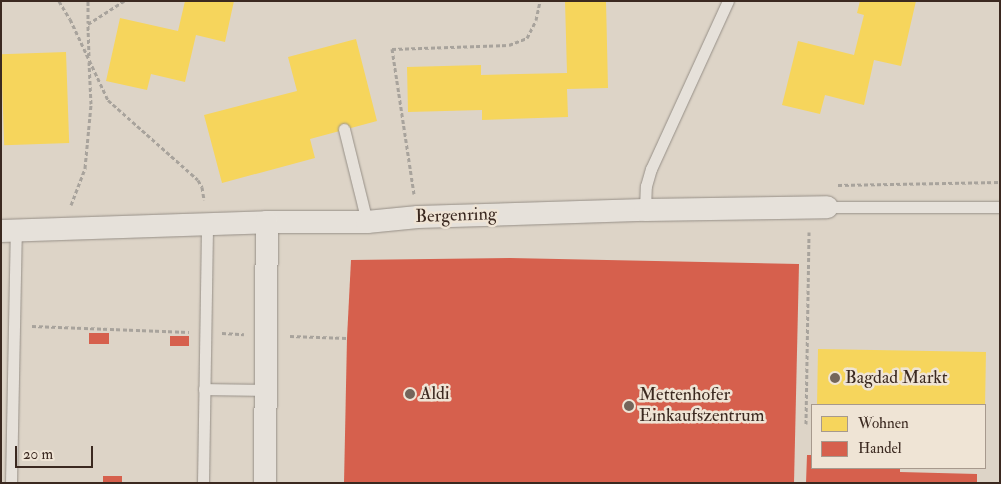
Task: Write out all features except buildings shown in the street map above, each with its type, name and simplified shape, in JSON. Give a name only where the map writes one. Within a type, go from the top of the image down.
[{"type":"street","name":"Bergenring","points":[[8,231],[267,222],[367,222],[418,217],[645,210],[818,207]]},
{"type":"street","points":[[265,483],[267,222]]},
{"type":"lane","points":[[645,210],[646,186],[651,169],[728,1]]},
{"type":"lane","points":[[344,129],[367,222]]},
{"type":"lane","points":[[818,207],[1000,207]]},
{"type":"lane","points":[[202,483],[207,224]]},
{"type":"lane","points":[[8,231],[14,326],[11,483]]},
{"type":"lane","points":[[204,389],[265,390]]},
{"type":"path","points":[[58,1],[70,19],[108,100],[198,180],[202,187],[207,224]]},
{"type":"path","points":[[63,229],[85,168],[91,104],[88,1]]},
{"type":"path","points":[[88,24],[124,1]]},
{"type":"path","points":[[418,217],[392,49],[509,45],[527,38],[536,20],[540,1]]},
{"type":"path","points":[[806,424],[818,207]]},
{"type":"path","points":[[14,326],[346,338]]},
{"type":"place","name":"Bagdad Markt","points":[[835,378]]},
{"type":"place","name":"Aldi","points":[[410,394]]},
{"type":"place","name":"Mettenhofer Einkaufszentrum","points":[[629,406]]}]
